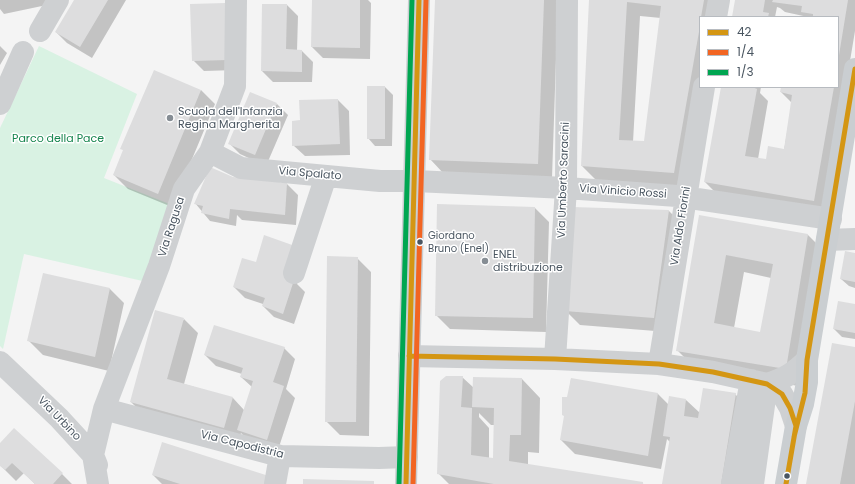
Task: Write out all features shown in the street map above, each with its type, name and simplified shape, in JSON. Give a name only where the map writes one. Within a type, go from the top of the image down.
[{"type":"main road","points":[[406,484],[419,0]]},
{"type":"main road","points":[[786,484],[796,426],[806,390],[807,360],[829,227],[852,111],[855,69]]},
{"type":"street","points":[[40,31],[58,0]]},
{"type":"street","name":"Via Ragusa","points":[[93,455],[104,409],[159,266],[184,189],[210,152],[235,86],[236,0]]},
{"type":"street","name":"Via Umberto Saracini","points":[[555,359],[566,188],[567,0]]},
{"type":"street","points":[[716,16],[719,0]]},
{"type":"street","points":[[0,104],[23,52]]},
{"type":"street","name":"Via Aldo Fiorini","points":[[658,364],[704,88]]},
{"type":"street","name":"Via Spalato","points":[[210,152],[241,168],[380,181],[415,181]]},
{"type":"street","points":[[294,272],[326,176]]},
{"type":"street","name":"Via Vinicio Rossi","points":[[415,181],[566,188],[686,197],[855,233]]},
{"type":"street","name":"Via Vinicio Rossi","points":[[829,227],[855,239]]},
{"type":"street","points":[[409,356],[555,359],[658,364],[713,372],[759,382],[782,394],[790,408],[796,426]]},
{"type":"street","points":[[759,382],[780,380],[792,374],[807,360]]},
{"type":"street","name":"Via Urbino","points":[[0,362],[59,418],[93,455],[106,484]]},
{"type":"street","points":[[732,484],[759,382]]},
{"type":"street","points":[[753,484],[759,382]]},
{"type":"street","name":"Via Capodistria","points":[[104,409],[280,456],[379,458],[407,457]]},
{"type":"street","points":[[93,455],[98,484]]},
{"type":"street","points":[[275,484],[280,456]]},
{"type":"green space","name":"Parco della Pace","points":[[39,46],[137,94],[104,178],[177,207],[147,282],[24,254],[3,349],[0,346],[0,128]]},
{"type":"building","points":[[74,0],[108,0],[80,47],[55,32]]},
{"type":"building","points":[[312,0],[360,0],[360,48],[311,47]]},
{"type":"building","points":[[435,0],[544,0],[538,164],[429,160]]},
{"type":"building","points":[[589,0],[704,0],[701,16],[699,16],[699,32],[674,173],[581,166]],"holes":[[[627,2],[661,6],[644,141],[619,140]]]},
{"type":"building","points":[[735,0],[765,0],[763,12],[769,13],[768,16],[732,16]]},
{"type":"building","points":[[773,0],[848,0],[839,55],[839,16],[813,16],[813,14],[801,12],[802,6],[772,2]]},
{"type":"building","points":[[225,3],[227,60],[192,61],[190,4]]},
{"type":"building","points":[[262,4],[287,4],[286,49],[302,50],[302,72],[261,71]]},
{"type":"building","points":[[154,70],[201,90],[158,194],[113,175],[123,150],[120,149]]},
{"type":"building","points":[[367,86],[385,86],[385,139],[367,139]]},
{"type":"building","points":[[721,88],[757,89],[745,156],[766,159],[768,146],[784,149],[792,95],[780,92],[781,88],[834,88],[814,201],[704,182]]},
{"type":"building","points":[[250,92],[277,103],[255,155],[228,144]]},
{"type":"building","points":[[338,99],[340,144],[292,146],[292,121],[300,120],[299,100]]},
{"type":"building","points":[[210,167],[233,177],[287,183],[285,215],[230,209],[229,219],[201,213],[203,206],[194,204]]},
{"type":"building","name":"ENEL distribuzione","points":[[437,204],[535,207],[533,318],[435,316]]},
{"type":"building","points":[[572,207],[669,210],[654,318],[565,311]]},
{"type":"building","points":[[699,215],[808,234],[786,369],[676,351]],"holes":[[[726,255],[773,264],[760,332],[714,323]]]},
{"type":"building","points":[[264,235],[295,246],[294,280],[283,314],[262,306],[265,298],[233,287],[242,258],[256,262]]},
{"type":"building","points":[[845,251],[855,253],[855,282],[840,279]]},
{"type":"building","points":[[327,256],[358,257],[356,422],[325,422]]},
{"type":"building","points":[[43,273],[110,288],[95,357],[27,341]]},
{"type":"building","points":[[838,301],[855,304],[855,333],[833,329]]},
{"type":"building","points":[[155,310],[184,318],[167,379],[233,397],[224,428],[130,402]]},
{"type":"building","points":[[214,325],[285,347],[273,382],[284,386],[267,440],[237,430],[253,381],[240,377],[243,368],[204,355]]},
{"type":"building","points":[[832,343],[855,347],[855,401],[840,484],[806,484]]},
{"type":"building","points":[[446,376],[463,376],[461,407],[472,408],[471,455],[493,458],[494,408],[472,407],[473,377],[522,378],[521,435],[510,435],[509,461],[643,482],[643,484],[494,484],[437,474],[440,381]]},
{"type":"building","points":[[571,378],[658,393],[648,456],[560,440],[564,416],[562,415],[562,397],[567,397]]},
{"type":"building","points":[[703,388],[736,393],[721,484],[662,484],[670,437],[663,436],[669,396],[686,399],[684,416],[698,418]]},
{"type":"building","points":[[14,428],[63,473],[53,484],[35,484],[12,463],[5,470],[0,466],[0,443]]},
{"type":"building","points":[[162,442],[272,477],[270,484],[180,484],[152,475]]},
{"type":"building","points":[[303,479],[374,481],[374,484],[303,484]]},
{"type":"transit line","name":"1/3","points":[[399,484],[412,0]]},
{"type":"transit line","name":"42","points":[[406,484],[419,0]]},
{"type":"transit line","name":"1/4","points":[[413,484],[426,0]]},
{"type":"transit line","name":"42","points":[[794,437],[805,393],[807,360],[855,69]]},
{"type":"transit line","name":"42","points":[[409,356],[555,359],[659,364],[713,372],[767,384],[782,394],[790,408],[796,426],[786,484]]},
{"type":"place","name":"Scuola dell'Infanzia Regina Margherita","points":[[170,118]]},
{"type":"place","name":"Giordano Bruno (Enel)","points":[[420,242]]},
{"type":"place","name":"ENEL distribuzione","points":[[485,261]]}]
